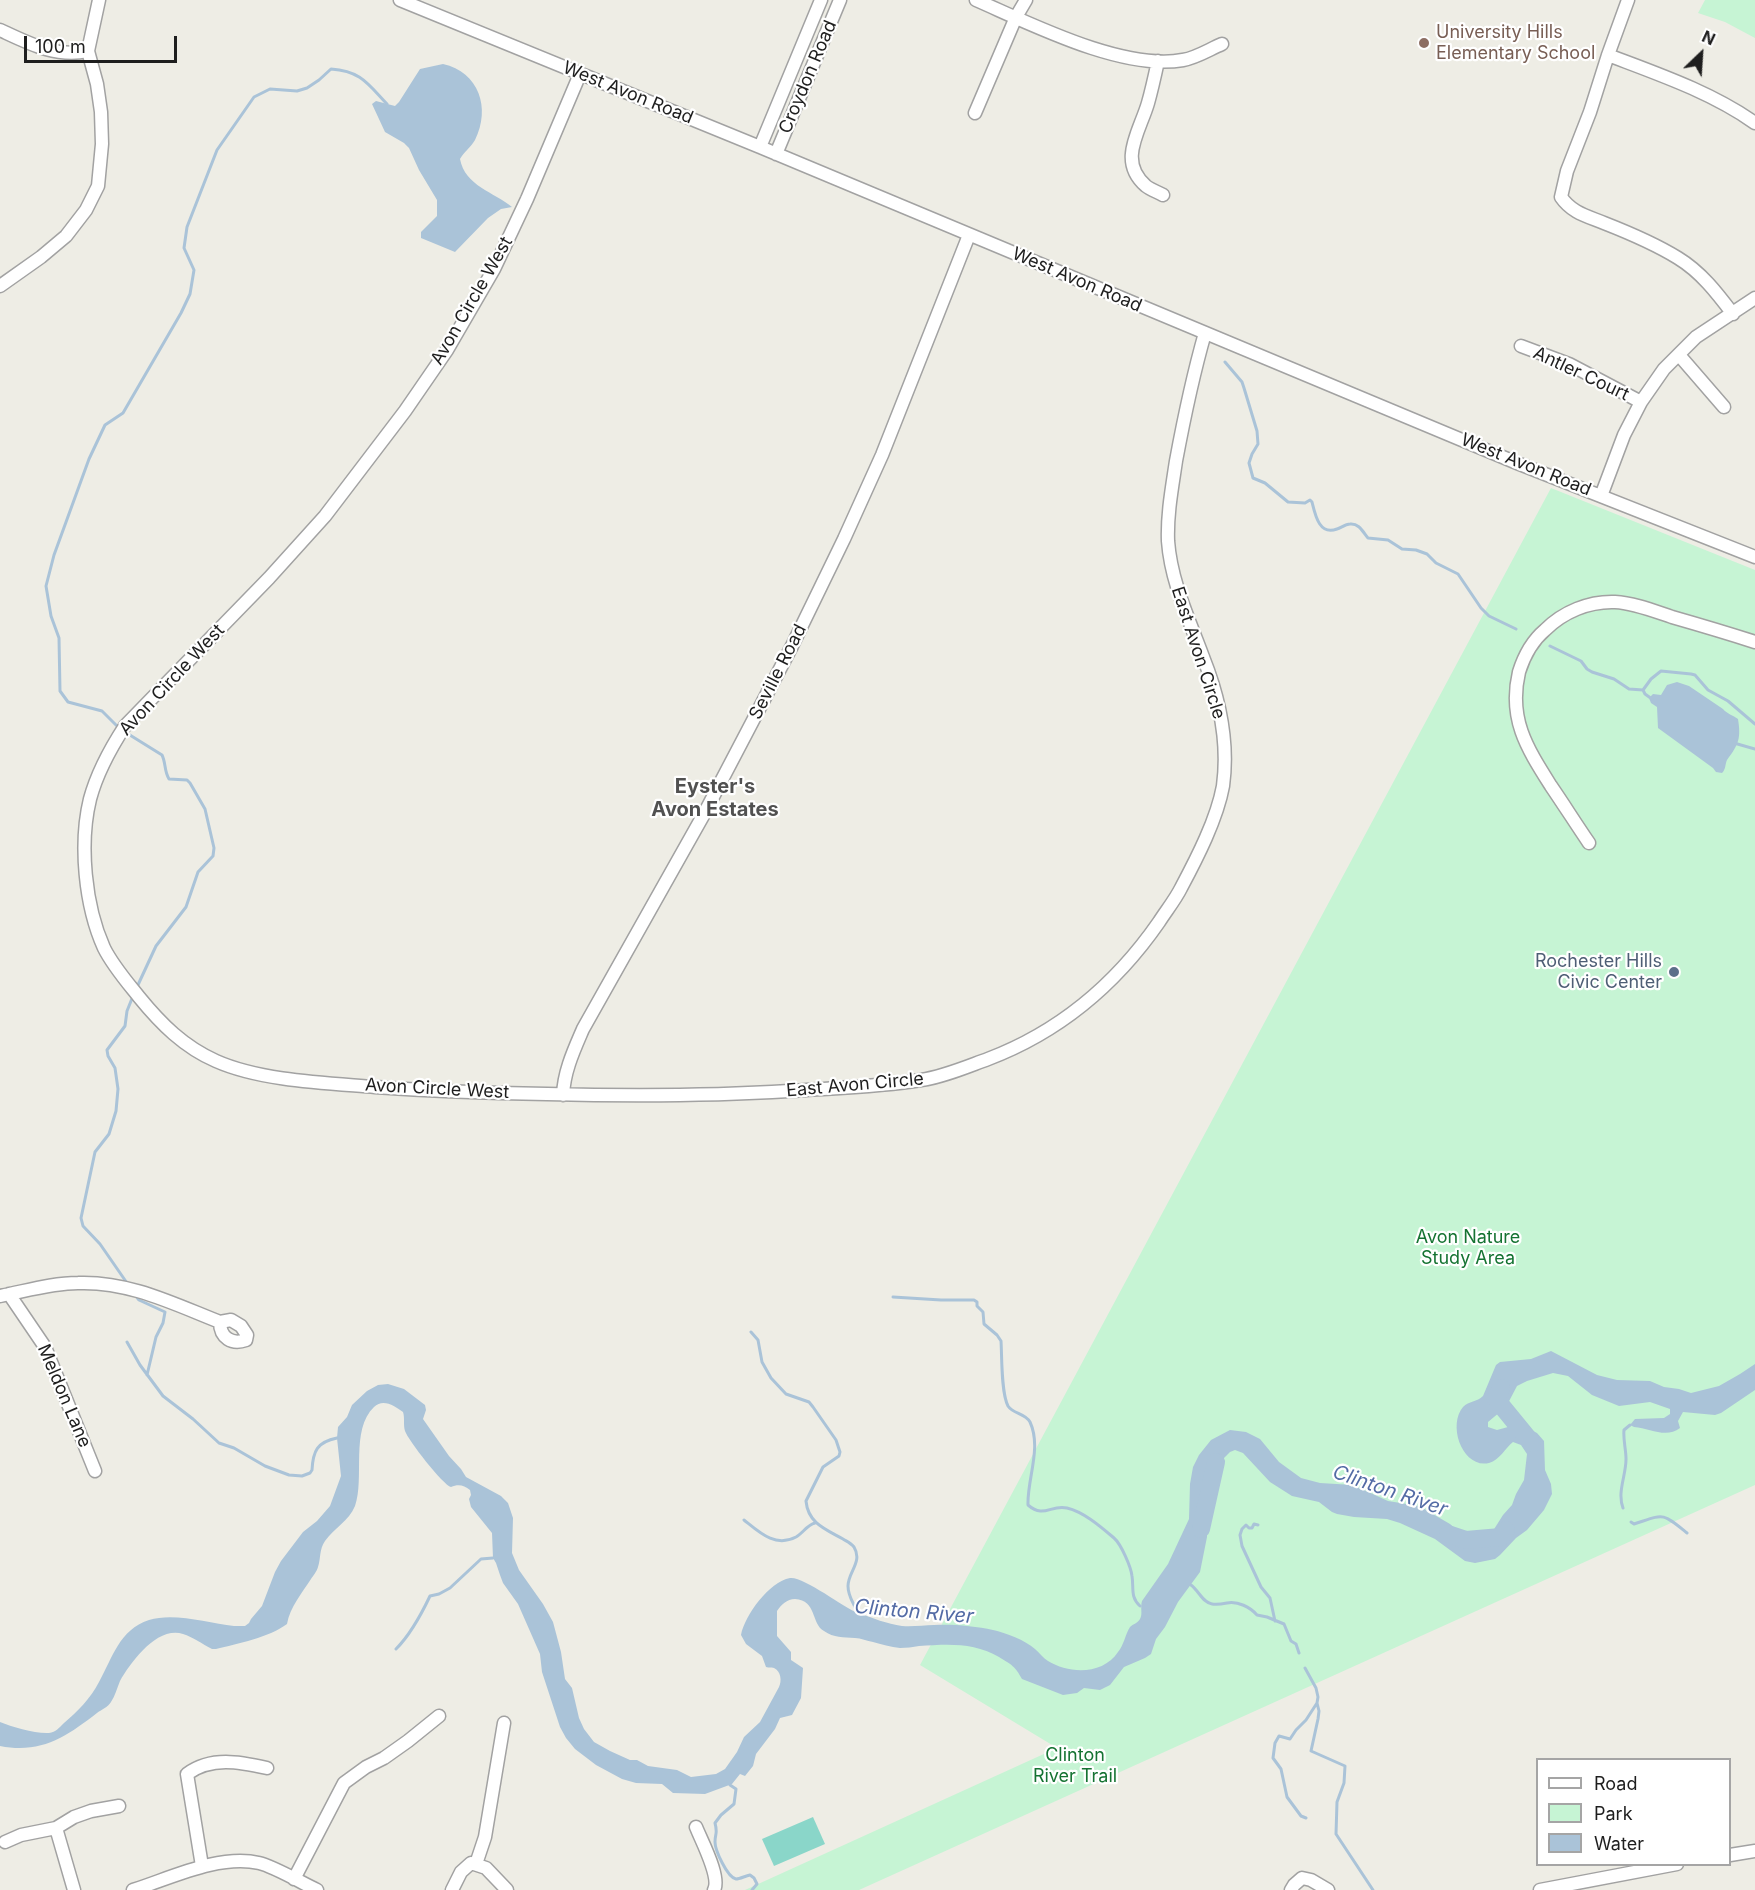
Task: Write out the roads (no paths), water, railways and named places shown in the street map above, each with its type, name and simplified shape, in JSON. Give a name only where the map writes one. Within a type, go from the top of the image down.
[{"type":"street","points":[[0,286],[66,236],[86,210],[98,186],[102,144],[101,112],[97,84],[88,51],[99,0]]},
{"type":"street","name":"West Avon Road","points":[[400,0],[1601,496],[1755,557]]},
{"type":"street","name":"Croydon Road","points":[[760,147],[820,0]]},
{"type":"street","name":"Croydon Road","points":[[776,154],[840,0]]},
{"type":"street","points":[[976,0],[1098,50],[1158,61],[1185,60],[1221,44]]},
{"type":"street","points":[[975,113],[1016,17],[1026,0]]},
{"type":"street","points":[[1628,0],[1590,112],[1567,171],[1562,197],[1568,207],[1578,213],[1677,257],[1704,279],[1733,314]]},
{"type":"street","points":[[0,30],[51,51],[77,53],[88,51]]},
{"type":"street","points":[[1608,55],[1674,81],[1715,100],[1755,123]]},
{"type":"street","points":[[1158,61],[1148,103],[1133,142],[1131,159],[1135,171],[1146,186],[1163,195]]},
{"type":"street","name":"Avon Circle West","points":[[563,1095],[406,1089],[285,1078],[220,1063],[195,1050],[174,1036],[151,1012],[104,948],[92,911],[87,885],[85,835],[90,800],[98,777],[110,749],[125,726],[269,578],[325,516],[405,411],[447,350],[494,269],[527,199],[580,74]]},
{"type":"street","name":"Seville Road","points":[[563,1095],[570,1058],[583,1029],[710,804],[770,690],[844,539],[882,455],[969,235]]},
{"type":"street","points":[[1601,496],[1624,435],[1641,402],[1664,369],[1696,338],[1755,298]]},
{"type":"street","name":"East Avon Circle","points":[[563,1095],[732,1095],[923,1080],[990,1058],[1045,1031],[1080,1008],[1116,976],[1138,951],[1179,893],[1209,830],[1222,787],[1224,747],[1221,713],[1205,660],[1179,594],[1168,545],[1171,492],[1188,398],[1205,333]]},
{"type":"street","name":"Antler Court","points":[[1521,346],[1569,364],[1641,402]]},
{"type":"street","points":[[1678,355],[1724,407]]},
{"type":"street","points":[[1588,843],[1533,759],[1519,726],[1516,705],[1519,675],[1529,649],[1541,633],[1556,620],[1581,607],[1598,603],[1616,603],[1646,609],[1755,642]]},
{"type":"street","points":[[5,1295],[53,1285],[78,1282],[105,1283],[130,1288],[220,1322]]},
{"type":"street","name":"Meldon Lane","points":[[5,1295],[45,1347],[95,1471]]},
{"type":"street","points":[[294,1879],[344,1783],[366,1767],[384,1758],[440,1716]]},
{"type":"street","points":[[476,1864],[485,1837],[504,1723]]},
{"type":"street","points":[[202,1866],[187,1774],[196,1767],[219,1761],[267,1768]]},
{"type":"street","points":[[5,1842],[21,1835],[56,1828],[74,1817],[92,1811],[119,1806]]},
{"type":"street","points":[[696,1827],[715,1875],[717,1884],[714,1890]]},
{"type":"street","points":[[56,1828],[74,1890]]},
{"type":"street","points":[[1731,1855],[1755,1851]]},
{"type":"street","points":[[134,1890],[152,1887],[202,1866],[232,1862],[259,1863],[317,1890]]},
{"type":"street","points":[[452,1890],[461,1872],[471,1863],[486,1868],[507,1890]]},
{"type":"street","points":[[1540,1890],[1666,1866]]},
{"type":"street","points":[[1291,1890],[1302,1878],[1311,1880],[1328,1890]]},
{"type":"water","points":[[443,64],[455,68],[473,83],[481,104],[480,128],[475,140],[460,159],[463,168],[481,188],[512,207],[501,209],[488,218],[455,252],[421,238],[421,232],[437,216],[437,200],[409,148],[385,132],[372,104],[376,101],[395,106],[420,69]]},
{"type":"water","points":[[1677,682],[1689,686],[1738,719],[1738,741],[1722,773],[1716,772],[1658,728],[1657,707],[1651,703],[1649,698],[1653,694],[1661,695],[1667,685]]},
{"type":"water","points":[[1551,1351],[1597,1375],[1617,1380],[1650,1381],[1664,1387],[1691,1393],[1719,1386],[1755,1364],[1755,1390],[1715,1415],[1683,1412],[1678,1421],[1680,1428],[1664,1433],[1630,1425],[1635,1419],[1664,1418],[1670,1414],[1670,1409],[1650,1402],[1619,1406],[1592,1395],[1568,1376],[1553,1373],[1517,1386],[1506,1407],[1488,1422],[1488,1427],[1497,1430],[1519,1424],[1537,1433],[1544,1441],[1545,1470],[1551,1484],[1552,1494],[1544,1510],[1527,1530],[1500,1555],[1495,1559],[1475,1563],[1465,1561],[1435,1539],[1400,1523],[1387,1519],[1337,1514],[1319,1502],[1292,1496],[1270,1482],[1243,1453],[1235,1450],[1230,1452],[1220,1462],[1207,1499],[1207,1537],[1200,1572],[1178,1602],[1156,1639],[1151,1654],[1124,1667],[1110,1685],[1100,1690],[1084,1688],[1077,1693],[1063,1695],[1022,1679],[1015,1668],[1007,1662],[990,1652],[970,1646],[940,1645],[900,1648],[860,1638],[835,1636],[820,1628],[807,1603],[802,1600],[789,1600],[777,1611],[777,1636],[791,1652],[791,1660],[803,1668],[801,1698],[792,1715],[780,1718],[775,1729],[756,1754],[753,1766],[745,1776],[740,1774],[732,1784],[705,1794],[673,1793],[662,1784],[636,1783],[622,1779],[596,1765],[575,1749],[560,1727],[542,1672],[540,1654],[518,1604],[503,1583],[493,1558],[492,1533],[471,1507],[470,1490],[461,1486],[451,1487],[441,1479],[426,1462],[404,1429],[403,1412],[393,1405],[381,1403],[374,1407],[362,1428],[358,1495],[355,1506],[349,1516],[325,1541],[317,1570],[294,1606],[287,1624],[263,1636],[216,1649],[183,1634],[164,1635],[146,1647],[138,1656],[120,1681],[110,1704],[75,1729],[52,1742],[28,1748],[0,1746],[0,1722],[38,1732],[49,1733],[59,1728],[88,1699],[124,1637],[130,1630],[149,1620],[169,1617],[234,1626],[245,1626],[249,1623],[262,1606],[281,1561],[303,1532],[330,1506],[341,1476],[338,1427],[347,1417],[352,1405],[367,1391],[378,1385],[388,1384],[404,1389],[425,1405],[423,1419],[466,1477],[501,1496],[508,1503],[513,1518],[512,1553],[519,1570],[553,1622],[565,1679],[572,1688],[584,1729],[594,1742],[630,1760],[637,1760],[648,1766],[677,1770],[691,1777],[716,1774],[725,1769],[744,1737],[760,1722],[779,1687],[781,1679],[778,1671],[766,1667],[762,1656],[746,1644],[741,1635],[747,1618],[759,1600],[774,1586],[790,1578],[804,1582],[851,1610],[885,1622],[902,1626],[964,1626],[1004,1633],[1031,1646],[1048,1661],[1075,1670],[1095,1668],[1112,1660],[1122,1646],[1130,1627],[1140,1619],[1142,1601],[1168,1564],[1189,1519],[1190,1484],[1193,1467],[1199,1455],[1211,1440],[1230,1430],[1246,1432],[1260,1439],[1279,1462],[1301,1478],[1320,1483],[1353,1485],[1388,1501],[1419,1506],[1450,1524],[1466,1538],[1475,1541],[1484,1539],[1491,1534],[1512,1505],[1524,1480],[1527,1454],[1521,1445],[1513,1442],[1499,1457],[1489,1463],[1480,1463],[1472,1459],[1465,1453],[1457,1435],[1458,1415],[1465,1405],[1483,1396],[1496,1365],[1500,1362],[1531,1359]]},
{"type":"waterway","points":[[119,728],[102,711],[68,702],[60,691],[59,638],[51,616],[46,586],[54,555],[89,459],[105,425],[123,413],[190,294],[194,270],[184,248],[187,227],[217,150],[254,97],[270,89],[297,91],[307,88],[331,69],[350,72],[357,76],[387,104]]},
{"type":"waterway","points":[[1225,362],[1242,382],[1257,431],[1258,444],[1249,463],[1253,478],[1265,483],[1288,502],[1305,503],[1310,500],[1319,523],[1326,529],[1331,530],[1353,524],[1360,528],[1368,538],[1388,540],[1402,549],[1427,554],[1436,563],[1458,574],[1489,616],[1516,629]]},
{"type":"waterway","points":[[1550,646],[1581,661],[1592,672],[1614,679],[1629,689],[1643,690],[1661,671],[1695,675],[1708,690],[1728,701],[1755,724]]},
{"type":"waterway","points":[[1643,690],[1652,699]]},
{"type":"waterway","points":[[125,732],[162,755],[169,779],[187,780],[190,783],[205,809],[214,848],[213,856],[198,872],[186,907],[156,946],[137,987]]},
{"type":"waterway","points":[[1734,743],[1755,749]]},
{"type":"waterway","points":[[127,1283],[100,1244],[83,1226],[81,1218],[95,1152],[109,1134],[116,1111],[118,1089],[115,1068],[107,1050],[125,1026],[127,1011],[133,996]]},
{"type":"waterway","points":[[136,1296],[139,1300],[165,1312],[147,1375]]},
{"type":"waterway","points":[[893,1297],[974,1300],[977,1302],[977,1306],[983,1312],[984,1324],[1001,1341],[1003,1384],[1008,1406],[1028,1419],[1033,1432],[1035,1442],[1028,1505],[1039,1511],[1061,1507],[1073,1510],[1092,1520],[1114,1538],[1128,1562],[1134,1596],[1140,1606]]},
{"type":"waterway","points":[[751,1332],[758,1340],[762,1362],[771,1378],[786,1394],[809,1402],[836,1440],[839,1456],[823,1467],[806,1501],[807,1509],[814,1520],[854,1547],[857,1557],[848,1590],[857,1612]]},
{"type":"waterway","points":[[127,1342],[140,1365],[163,1396],[219,1443],[234,1448],[265,1466],[289,1475],[302,1476],[310,1473],[317,1448],[337,1438]]},
{"type":"waterway","name":"Clinton River","points":[[1501,1388],[1496,1399],[1532,1443]]},
{"type":"waterway","points":[[1623,1508],[1621,1490],[1626,1465],[1624,1430],[1630,1425]]},
{"type":"waterway","name":"Clinton River","points":[[1201,1529],[1216,1462]]},
{"type":"waterway","points":[[1631,1522],[1634,1524],[1662,1517],[1672,1521],[1687,1533]]},
{"type":"waterway","points":[[744,1520],[768,1537],[781,1541],[796,1537],[815,1523]]},
{"type":"waterway","points":[[1258,1525],[1254,1524],[1252,1528],[1246,1525],[1240,1535],[1242,1546],[1261,1587],[1270,1598],[1275,1621]]},
{"type":"waterway","name":"Clinton River","points":[[1448,1534],[1466,1540],[1501,1537],[1506,1530]]},
{"type":"waterway","points":[[396,1649],[415,1624],[430,1596],[450,1588],[481,1559],[493,1558]]},
{"type":"waterway","points":[[1191,1585],[1209,1603],[1239,1604],[1251,1609],[1257,1615],[1284,1624],[1299,1653]]},
{"type":"waterway","points":[[1305,1668],[1316,1688],[1318,1697],[1318,1719],[1311,1751],[1345,1766],[1344,1783],[1337,1802],[1336,1834],[1373,1890]]},
{"type":"waterway","points":[[1306,1818],[1301,1816],[1287,1797],[1281,1769],[1273,1758],[1275,1743],[1279,1736],[1290,1739],[1317,1703]]},
{"type":"waterway","points":[[730,1785],[736,1789],[734,1804],[715,1823],[716,1846],[719,1857],[729,1874],[736,1879],[750,1875],[754,1878],[757,1884],[752,1890]]},
{"type":"place","name":"University Hills Elementary School","points":[[1424,43]]},
{"type":"place","name":"Rochester Hills Civic Center","points":[[1674,972]]},
{"type":"district","name":"Eyster's Avon Estates","points":[[715,798]]},
{"type":"park label","name":"Avon Nature Study Area","points":[[1468,1248]]},
{"type":"park label","name":"Clinton River Trail","points":[[1075,1766]]}]
